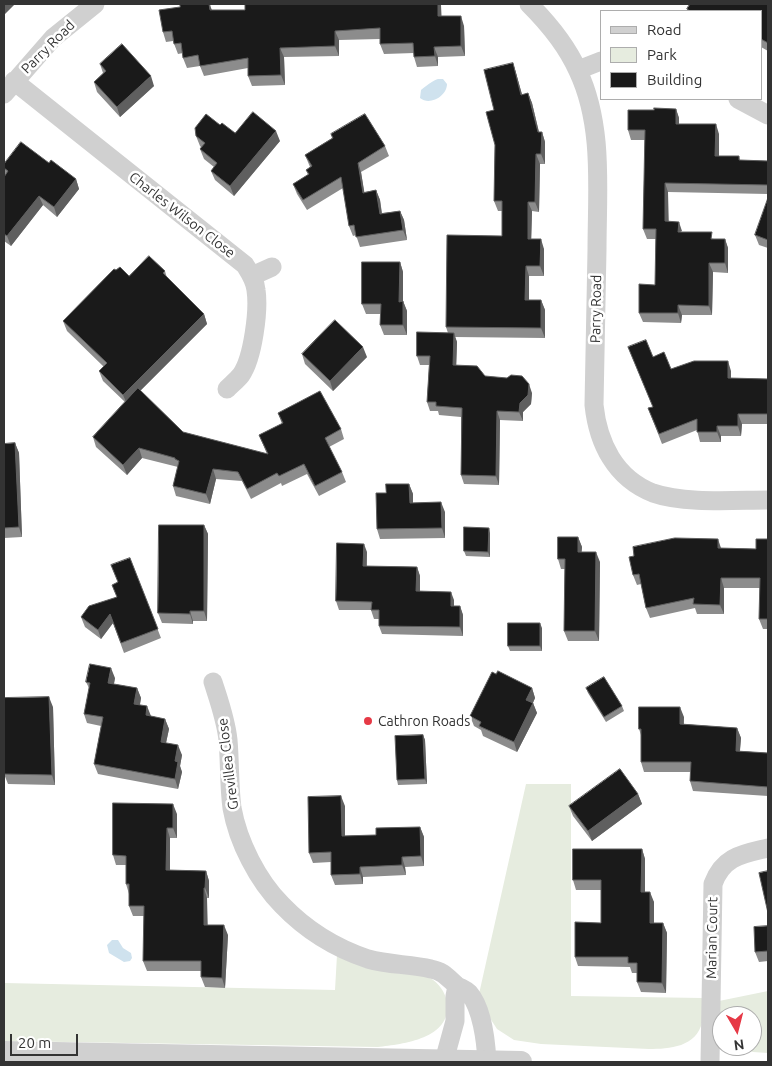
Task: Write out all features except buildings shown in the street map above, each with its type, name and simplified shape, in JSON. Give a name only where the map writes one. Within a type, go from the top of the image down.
[{"type":"street","name":"Parry Road","points":[[9,88],[53,38],[95,4]]},
{"type":"street","name":"Parry Road","points":[[529,4],[541,16],[578,70],[593,120],[598,175],[594,405],[596,425],[602,442],[612,460],[625,475],[638,485],[653,492],[670,497],[689,499],[768,500]]},
{"type":"street","points":[[578,70],[600,61]]},
{"type":"street","name":"Charles Wilson Close","points":[[9,88],[245,265],[252,276],[256,289],[257,303],[250,350],[242,374],[227,388]]},
{"type":"street","points":[[740,100],[768,116]]},
{"type":"street","points":[[252,276],[272,267]]},
{"type":"street","name":"Grevillea Close","points":[[213,682],[226,725],[233,810],[239,833],[254,866],[264,882],[280,904],[298,921],[342,949],[384,963],[433,969],[443,973],[458,986],[468,991],[477,1008],[484,1036],[487,1062]]},
{"type":"street","name":"Marian Court","points":[[710,1062],[713,884],[717,874],[732,858],[768,848]]},
{"type":"street","points":[[444,1061],[455,1021],[455,996],[458,986]]},
{"type":"street","points":[[4,1052],[383,1061],[521,1062]]},
{"type":"green space","points":[[526,784],[571,784],[571,996],[703,998],[702,1022],[699,1030],[688,1042],[673,1047],[649,1049],[541,1044],[514,1040],[497,1029],[488,1015],[479,994]]},
{"type":"green space","points":[[337,955],[393,973],[420,975],[430,978],[441,988],[447,1002],[446,1014],[442,1024],[434,1032],[424,1037],[400,1044],[378,1047],[4,1041],[4,983],[335,990]]},
{"type":"green space","points":[[768,991],[768,1053],[762,1053],[762,1006],[719,1006],[719,1001]]},
{"type":"water","points":[[438,79],[443,79],[447,84],[441,96],[428,101],[420,98],[421,90]]},
{"type":"water","points":[[112,940],[118,940],[123,948],[131,953],[132,958],[130,961],[124,962],[109,953],[107,945]]},
{"type":"place","name":"Cathron Roads","points":[[368,721]]}]
